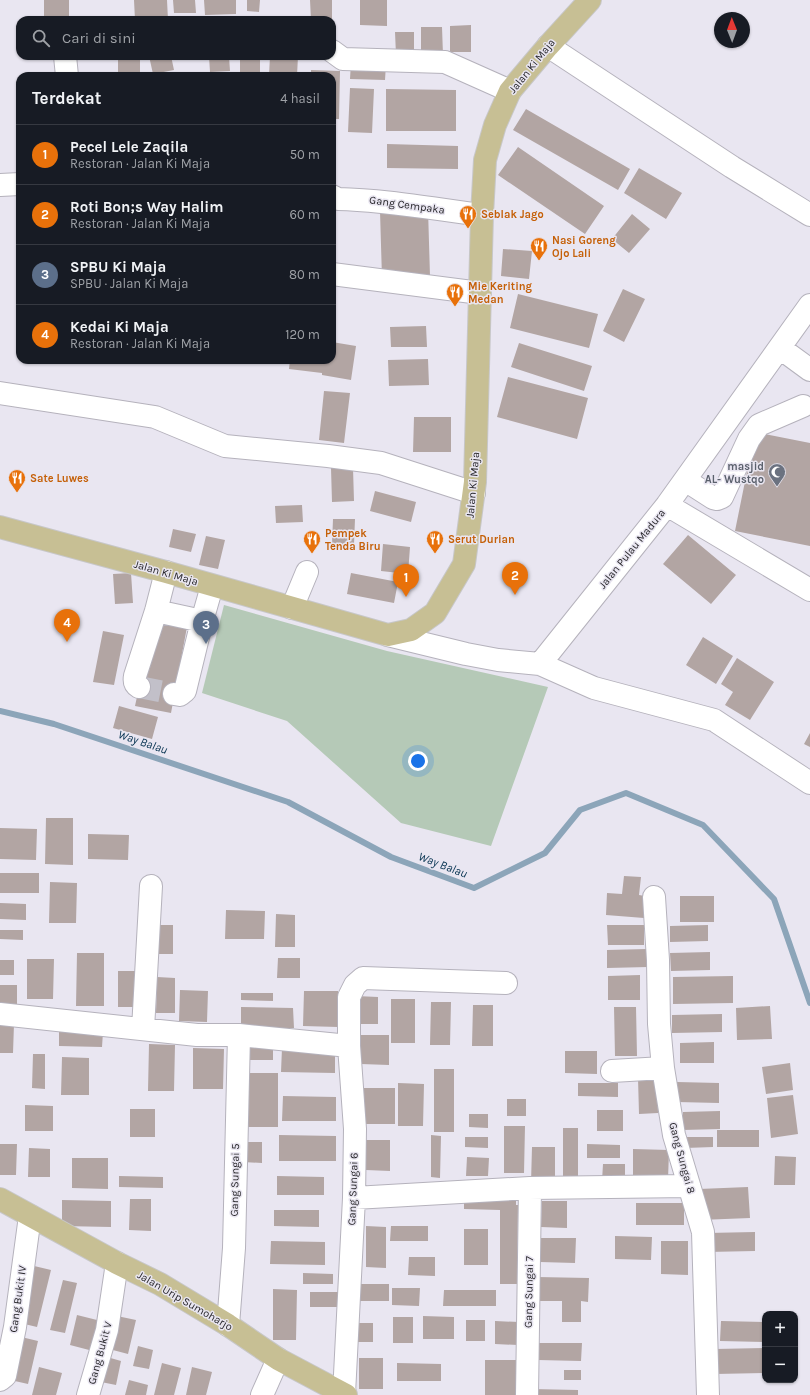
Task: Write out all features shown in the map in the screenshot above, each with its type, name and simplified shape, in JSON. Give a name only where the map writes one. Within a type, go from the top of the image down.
[{"type":"main road","name":"Jalan Ki Maja","points":[[0,528],[166,572],[388,635],[411,630],[435,613],[464,564],[474,493],[485,160],[495,125],[510,91],[590,0]]},
{"type":"main road","name":"Jalan Urip Sumoharjo","points":[[0,1199],[117,1263],[160,1284],[228,1325],[278,1359],[345,1394]]},
{"type":"street","points":[[548,46],[732,167],[810,215]]},
{"type":"street","points":[[336,54],[343,58],[445,62],[510,91]]},
{"type":"street","points":[[65,60],[66,72]]},
{"type":"street","points":[[0,185],[16,184]]},
{"type":"street","name":"Gang Cempaka","points":[[336,197],[380,200],[482,215]]},
{"type":"street","points":[[336,275],[480,293]]},
{"type":"street","name":"Jalan Pulau Madura","points":[[540,664],[667,505],[810,304]]},
{"type":"street","points":[[780,348],[810,370]]},
{"type":"street","points":[[0,392],[155,417],[225,446],[328,456],[381,463],[474,493]]},
{"type":"street","points":[[685,480],[713,498],[722,497],[749,439],[759,425],[808,405]]},
{"type":"street","points":[[667,505],[810,590]]},
{"type":"street","points":[[139,687],[134,682],[135,676],[156,611],[166,572]]},
{"type":"street","points":[[292,608],[307,572]]},
{"type":"street","points":[[174,694],[180,695],[185,691],[212,586]]},
{"type":"street","points":[[156,611],[202,621]]},
{"type":"street","points":[[388,635],[498,660],[540,664],[594,688],[714,720],[810,783]]},
{"type":"street","points":[[143,1029],[152,886]]},
{"type":"street","name":"Gang Sungai 8","points":[[654,897],[658,960],[659,1024],[663,1068],[674,1135],[703,1232],[708,1395]]},
{"type":"street","name":"Gang Sungai 6","points":[[345,1394],[354,1198],[355,1129],[349,1046],[349,997],[354,985],[363,978],[506,983]]},
{"type":"street","points":[[0,1014],[197,1036],[239,1035],[349,1046]]},
{"type":"street","name":"Gang Sungai 5","points":[[228,1325],[234,1248],[239,1035]]},
{"type":"street","points":[[612,1071],[663,1068]]},
{"type":"street","points":[[354,1198],[530,1188],[690,1186]]},
{"type":"street","name":"Gang Sungai 7","points":[[527,1395],[530,1188]]},
{"type":"street","name":"Gang Bukit IV","points":[[0,1380],[4,1376],[15,1327],[30,1216]]},
{"type":"street","name":"Gang Bukit V","points":[[88,1395],[107,1330],[117,1263]]},
{"type":"street","points":[[262,1395],[278,1359]]},
{"type":"green space","points":[[224,605],[387,651],[548,687],[491,846],[401,823],[287,721],[202,693]]},
{"type":"building","points":[[44,0],[69,0],[69,16],[44,16]]},
{"type":"building","points":[[134,0],[167,0],[168,16],[135,16]]},
{"type":"building","points":[[173,0],[195,0],[196,13],[174,13]]},
{"type":"building","points":[[204,0],[236,0],[236,14],[205,15]]},
{"type":"building","points":[[247,0],[260,0],[259,12],[247,11]]},
{"type":"building","points":[[310,0],[332,0],[332,16],[311,16]]},
{"type":"building","points":[[360,0],[387,0],[387,26],[360,25]]},
{"type":"building","points":[[471,25],[471,52],[450,52],[450,26]]},
{"type":"building","points":[[421,27],[442,27],[443,55],[421,55]]},
{"type":"building","points":[[395,32],[414,32],[414,55],[396,55]]},
{"type":"building","points":[[118,60],[140,60],[140,72],[118,72]]},
{"type":"building","points":[[150,60],[172,60],[174,70],[153,72]]},
{"type":"building","points":[[209,60],[229,60],[230,71],[210,72]]},
{"type":"building","points":[[240,60],[260,60],[260,72],[240,72]]},
{"type":"building","points":[[270,60],[298,60],[297,72],[269,72]]},
{"type":"building","points":[[351,62],[386,64],[385,80],[350,79]]},
{"type":"building","points":[[311,70],[340,71],[339,119],[336,119],[336,72],[311,72]]},
{"type":"building","points":[[350,88],[374,89],[372,133],[348,132]]},
{"type":"building","points":[[386,89],[456,90],[456,131],[386,131]]},
{"type":"building","points":[[526,109],[630,169],[618,190],[513,130]]},
{"type":"building","points":[[387,144],[458,146],[458,169],[387,168]]},
{"type":"building","points":[[518,147],[604,206],[585,234],[498,175]]},
{"type":"building","points":[[639,168],[682,193],[666,219],[624,193]]},
{"type":"building","points":[[428,209],[430,276],[382,278],[380,211]]},
{"type":"building","points":[[632,214],[650,229],[629,253],[612,239]]},
{"type":"building","points":[[503,249],[532,251],[529,279],[501,276]]},
{"type":"building","points":[[623,289],[645,299],[624,342],[603,331]]},
{"type":"building","points":[[518,294],[598,314],[589,348],[510,328]]},
{"type":"building","points":[[426,326],[427,347],[391,347],[390,327]]},
{"type":"building","points":[[336,343],[356,346],[351,380],[322,375],[322,373],[289,369],[290,364],[336,364]]},
{"type":"building","points":[[519,343],[592,366],[584,391],[511,367]]},
{"type":"building","points":[[428,359],[429,385],[389,386],[388,360]]},
{"type":"building","points":[[508,377],[588,398],[577,439],[497,417]]},
{"type":"building","points":[[324,391],[350,393],[344,443],[319,440]]},
{"type":"building","points":[[414,417],[451,417],[451,452],[413,452]]},
{"type":"building","name":"masjid AL- Wustqo","points":[[755,432],[810,443],[810,546],[735,531]]},
{"type":"building","points":[[331,468],[353,468],[354,501],[332,502]]},
{"type":"building","points":[[375,491],[416,502],[411,522],[370,511]]},
{"type":"building","points":[[302,505],[303,522],[276,523],[275,506]]},
{"type":"building","points":[[333,519],[355,519],[354,544],[332,544]]},
{"type":"building","points":[[173,529],[196,534],[191,552],[169,547]]},
{"type":"building","points":[[688,535],[736,575],[711,604],[663,564]]},
{"type":"building","points":[[206,536],[225,540],[218,569],[199,565]]},
{"type":"building","points":[[383,544],[410,547],[408,574],[381,571]]},
{"type":"building","points":[[131,573],[133,603],[115,604],[113,574]]},
{"type":"building","points":[[351,573],[398,582],[394,603],[347,594]]},
{"type":"building","points":[[153,622],[187,627],[171,713],[135,706]]},
{"type":"building","points":[[103,631],[124,635],[114,685],[93,682]]},
{"type":"building","points":[[703,637],[733,656],[716,684],[686,665]]},
{"type":"building","points":[[737,658],[774,682],[750,720],[725,705],[733,692],[721,684]]},
{"type":"building","points":[[119,706],[158,717],[152,739],[113,728]]},
{"type":"building","points":[[810,733],[810,747],[804,744]]},
{"type":"building","points":[[46,818],[73,818],[73,865],[45,864]]},
{"type":"building","points":[[0,828],[37,829],[36,860],[0,859]]},
{"type":"building","points":[[88,834],[129,835],[128,860],[88,859]]},
{"type":"building","points":[[0,873],[39,873],[39,893],[0,893]]},
{"type":"building","points":[[624,876],[641,877],[639,895],[645,896],[644,918],[606,915],[607,893],[622,894]]},
{"type":"building","points":[[50,882],[77,883],[76,923],[49,923]]},
{"type":"building","points":[[680,896],[714,896],[714,922],[680,922]]},
{"type":"building","points":[[0,903],[26,904],[26,920],[0,919]]},
{"type":"building","points":[[226,910],[265,911],[264,939],[225,939]]},
{"type":"building","points":[[276,914],[295,915],[295,947],[275,947]]},
{"type":"building","points":[[155,925],[173,925],[173,954],[155,954]]},
{"type":"building","points":[[607,925],[644,925],[644,945],[608,945]]},
{"type":"building","points":[[708,925],[708,941],[670,942],[670,926]]},
{"type":"building","points":[[0,930],[23,930],[23,940],[0,939]]},
{"type":"building","points":[[647,949],[648,967],[607,968],[607,950]]},
{"type":"building","points":[[710,952],[710,970],[671,971],[670,953]]},
{"type":"building","points":[[77,953],[104,953],[104,1006],[76,1006]]},
{"type":"building","points":[[278,958],[300,958],[300,978],[277,978]]},
{"type":"building","points":[[27,959],[54,959],[53,999],[27,999]]},
{"type":"building","points":[[0,960],[14,960],[14,975],[0,975]]},
{"type":"building","points":[[118,971],[138,971],[137,1007],[118,1007]]},
{"type":"building","points":[[640,975],[640,1000],[608,1000],[608,976]]},
{"type":"building","points":[[733,976],[733,1003],[673,1004],[673,977]]},
{"type":"building","points":[[157,977],[175,978],[175,1013],[156,1013]]},
{"type":"building","points":[[0,985],[17,985],[17,1009],[0,1009]]},
{"type":"building","points":[[180,990],[208,991],[207,1022],[179,1021]]},
{"type":"building","points":[[304,991],[338,991],[338,1027],[303,1026]]},
{"type":"building","points":[[241,993],[273,993],[273,1001],[241,1000]]},
{"type":"building","points":[[356,996],[378,997],[378,1024],[356,1024]]},
{"type":"building","points":[[391,999],[415,999],[415,1043],[391,1043]]},
{"type":"building","points":[[431,1002],[451,1002],[450,1045],[430,1045]]},
{"type":"building","points":[[473,1005],[493,1005],[493,1046],[472,1046]]},
{"type":"building","points":[[770,1006],[772,1039],[737,1040],[736,1008]]},
{"type":"building","points":[[241,1007],[293,1008],[294,1028],[241,1028]]},
{"type":"building","points":[[614,1007],[636,1007],[637,1056],[615,1056]]},
{"type":"building","points":[[722,1014],[722,1032],[672,1033],[672,1015]]},
{"type":"building","points":[[0,1024],[14,1024],[13,1053],[0,1053]]},
{"type":"building","points":[[59,1031],[103,1032],[102,1047],[59,1046]]},
{"type":"building","points":[[361,1035],[389,1035],[389,1065],[361,1064]]},
{"type":"building","points":[[714,1042],[714,1063],[680,1063],[680,1043]]},
{"type":"building","points":[[149,1044],[175,1045],[174,1091],[148,1091]]},
{"type":"building","points":[[193,1048],[224,1049],[223,1089],[193,1089]]},
{"type":"building","points":[[243,1048],[273,1048],[273,1060],[242,1060]]},
{"type":"building","points":[[282,1048],[335,1048],[335,1073],[281,1072]]},
{"type":"building","points":[[565,1051],[597,1051],[597,1074],[565,1073]]},
{"type":"building","points":[[33,1054],[45,1054],[45,1089],[32,1088]]},
{"type":"building","points":[[62,1057],[89,1058],[89,1095],[61,1095]]},
{"type":"building","points":[[790,1063],[793,1090],[766,1094],[762,1067]]},
{"type":"building","points":[[434,1069],[454,1069],[454,1132],[434,1132]]},
{"type":"building","points":[[241,1073],[278,1073],[278,1127],[241,1127]]},
{"type":"building","points":[[638,1078],[657,1078],[658,1113],[639,1114]]},
{"type":"building","points":[[677,1082],[719,1083],[719,1103],[677,1102]]},
{"type":"building","points":[[398,1083],[424,1084],[423,1126],[398,1126]]},
{"type":"building","points":[[578,1083],[618,1083],[618,1097],[578,1096]]},
{"type":"building","points":[[362,1088],[395,1088],[395,1124],[362,1124]]},
{"type":"building","points":[[793,1095],[798,1134],[771,1138],[767,1098]]},
{"type":"building","points":[[283,1096],[336,1097],[336,1121],[282,1121]]},
{"type":"building","points":[[507,1099],[526,1099],[526,1116],[507,1116]]},
{"type":"building","points":[[25,1105],[53,1106],[53,1131],[25,1131]]},
{"type":"building","points":[[130,1109],[155,1109],[155,1137],[130,1137]]},
{"type":"building","points":[[597,1110],[623,1110],[623,1131],[597,1131]]},
{"type":"building","points":[[720,1111],[720,1129],[683,1130],[683,1112]]},
{"type":"building","points":[[469,1114],[488,1114],[488,1128],[469,1127]]},
{"type":"building","points":[[504,1126],[525,1126],[524,1173],[504,1173]]},
{"type":"building","points":[[563,1128],[578,1128],[578,1180],[563,1179]]},
{"type":"building","points":[[717,1130],[759,1130],[759,1147],[717,1147]]},
{"type":"building","points":[[279,1135],[336,1136],[336,1161],[279,1161]]},
{"type":"building","points":[[431,1135],[441,1136],[440,1178],[431,1177]]},
{"type":"building","points":[[465,1137],[488,1137],[488,1148],[465,1147]]},
{"type":"building","points":[[685,1137],[713,1137],[713,1147],[685,1148]]},
{"type":"building","points":[[366,1140],[390,1140],[390,1171],[366,1170]]},
{"type":"building","points":[[243,1142],[262,1142],[262,1163],[243,1162]]},
{"type":"building","points":[[0,1144],[17,1144],[16,1175],[0,1175]]},
{"type":"building","points":[[587,1144],[620,1145],[620,1158],[587,1158]]},
{"type":"building","points":[[532,1147],[555,1147],[555,1184],[531,1183]]},
{"type":"building","points":[[29,1148],[50,1149],[50,1177],[28,1177]]},
{"type":"building","points":[[633,1149],[669,1150],[668,1180],[633,1180]]},
{"type":"building","points":[[775,1156],[796,1157],[795,1185],[774,1185]]},
{"type":"building","points":[[467,1157],[489,1158],[488,1176],[466,1176]]},
{"type":"building","points":[[72,1158],[108,1158],[108,1189],[72,1188]]},
{"type":"building","points":[[603,1164],[625,1164],[625,1181],[602,1181]]},
{"type":"building","points":[[119,1176],[163,1177],[163,1188],[119,1187]]},
{"type":"building","points":[[277,1176],[324,1177],[324,1195],[277,1195]]},
{"type":"building","points":[[748,1187],[750,1218],[700,1220],[699,1189]]},
{"type":"building","points":[[464,1197],[516,1198],[516,1205],[518,1205],[517,1284],[500,1284],[500,1210],[464,1209]]},
{"type":"building","points":[[130,1199],[151,1199],[151,1231],[129,1230]]},
{"type":"building","points":[[62,1200],[111,1201],[111,1227],[62,1226]]},
{"type":"building","points":[[542,1201],[567,1201],[567,1228],[541,1227]]},
{"type":"building","points":[[636,1203],[684,1203],[684,1225],[636,1225]]},
{"type":"building","points":[[274,1210],[319,1210],[319,1227],[274,1226]]},
{"type":"building","points":[[366,1226],[386,1227],[386,1268],[366,1267]]},
{"type":"building","points":[[391,1226],[428,1226],[428,1241],[390,1241]]},
{"type":"building","points":[[464,1229],[488,1229],[488,1265],[464,1265]]},
{"type":"building","points":[[755,1232],[755,1251],[707,1252],[707,1233]]},
{"type":"building","points":[[615,1236],[652,1237],[651,1260],[615,1259]]},
{"type":"building","points":[[540,1238],[576,1238],[575,1263],[540,1262]]},
{"type":"building","points":[[271,1241],[325,1242],[325,1265],[270,1264]]},
{"type":"building","points":[[661,1241],[688,1241],[688,1275],[661,1274]]},
{"type":"building","points":[[409,1257],[435,1257],[435,1276],[408,1275]]},
{"type":"building","points":[[30,1265],[51,1270],[37,1327],[16,1322]]},
{"type":"building","points":[[303,1273],[333,1274],[333,1284],[303,1284]]},
{"type":"building","points":[[537,1277],[589,1278],[588,1302],[581,1301],[581,1322],[562,1322],[562,1301],[537,1301]]},
{"type":"building","points":[[63,1280],[77,1283],[65,1333],[50,1330]]},
{"type":"building","points":[[359,1284],[389,1284],[389,1301],[359,1301]]},
{"type":"building","points":[[392,1288],[420,1288],[419,1306],[392,1305]]},
{"type":"building","points":[[273,1289],[297,1290],[296,1340],[273,1340]]},
{"type":"building","points":[[444,1290],[496,1290],[496,1306],[443,1306]]},
{"type":"building","points":[[310,1292],[342,1292],[342,1307],[310,1307]]},
{"type":"building","points":[[77,1315],[101,1321],[93,1351],[70,1345]]},
{"type":"building","points":[[117,1316],[136,1320],[128,1354],[109,1349]]},
{"type":"building","points":[[423,1316],[454,1317],[454,1339],[423,1339]]},
{"type":"building","points":[[393,1317],[413,1317],[413,1343],[393,1343]]},
{"type":"building","points":[[466,1320],[485,1320],[485,1341],[466,1341]]},
{"type":"building","points":[[495,1321],[519,1322],[518,1345],[495,1344]]},
{"type":"building","points":[[721,1321],[762,1322],[762,1342],[720,1341]]},
{"type":"building","points":[[358,1323],[373,1323],[373,1342],[357,1342]]},
{"type":"building","points":[[17,1336],[38,1341],[28,1384],[6,1379]]},
{"type":"building","points":[[538,1343],[582,1343],[581,1361],[538,1360]]},
{"type":"building","points":[[138,1346],[153,1350],[149,1369],[133,1366]]},
{"type":"building","points":[[762,1348],[762,1373],[715,1374],[715,1349]]},
{"type":"building","points":[[107,1357],[121,1361],[116,1385],[101,1382]]},
{"type":"building","points":[[359,1358],[383,1358],[383,1389],[359,1389]]},
{"type":"building","points":[[485,1360],[522,1360],[522,1395],[485,1395]]},
{"type":"building","points":[[162,1363],[181,1368],[174,1395],[154,1395]]},
{"type":"building","points":[[397,1363],[441,1364],[441,1381],[397,1381]]},
{"type":"building","points":[[39,1367],[62,1373],[56,1395],[32,1395]]},
{"type":"building","points":[[192,1367],[212,1372],[206,1395],[186,1395]]},
{"type":"building","points":[[564,1370],[581,1370],[581,1380],[564,1380]]},
{"type":"building","points":[[129,1380],[148,1385],[146,1395],[125,1395]]},
{"type":"building","points":[[532,1389],[578,1390],[578,1395],[532,1395]]},
{"type":"waterway","name":"Way Balau","points":[[0,711],[54,724],[288,802],[391,857],[474,888],[545,853],[580,810],[626,793],[703,825],[774,899],[810,1003]]},
{"type":"tunnel","points":[[139,687],[174,694]]},
{"type":"place","name":"Seblak Jago","points":[[468,229]]},
{"type":"place","name":"Nasi Goreng Ojo Lali","points":[[539,261]]},
{"type":"place","name":"Mie Keriting Medan","points":[[455,307]]},
{"type":"place","name":"masjid AL- Wustqo","points":[[777,487]]},
{"type":"place","name":"Sate Luwes","points":[[17,493]]},
{"type":"place","name":"Pempek Tenda Biru","points":[[312,554]]},
{"type":"place","name":"Serut Durian","points":[[435,554]]},
{"type":"place","name":"Roti Bon;s Way Halim","points":[[515,595]]},
{"type":"place","name":"Pecel Lele Zaqila","points":[[406,597]]},
{"type":"place","name":"Kedai Ki Maja","points":[[67,642]]},
{"type":"place","name":"SPBU Ki Maja","points":[[206,644]]}]
